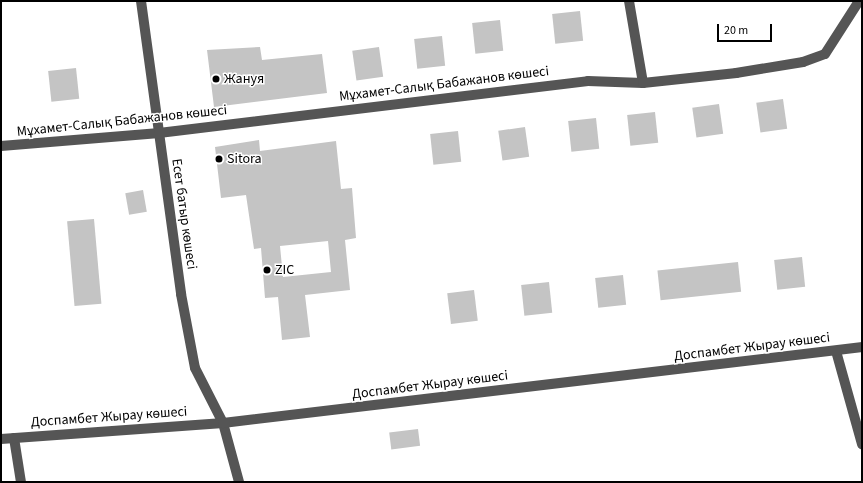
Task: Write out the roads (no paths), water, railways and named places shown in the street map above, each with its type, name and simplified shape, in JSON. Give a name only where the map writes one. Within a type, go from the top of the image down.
[{"type":"street","name":"Есет батыр көшесі","points":[[141,1],[181,294],[195,368],[224,424],[239,482]]},
{"type":"street","points":[[628,1],[643,83]]},
{"type":"street","name":"Мұхамет-Салық Бабажанов көшесі","points":[[1,146],[159,133],[588,81],[643,83],[736,73],[803,62],[826,54],[859,1]]},
{"type":"street","name":"Доспамбет Жырау көшесі","points":[[1,439],[224,424],[862,347]]},
{"type":"street","points":[[836,351],[862,444]]},
{"type":"street","points":[[14,438],[21,482]]},
{"type":"place","name":"Жануя","points":[[216,79]]},
{"type":"place","name":"Sitora","points":[[219,159]]},
{"type":"place","name":"ZIC","points":[[267,270]]}]
